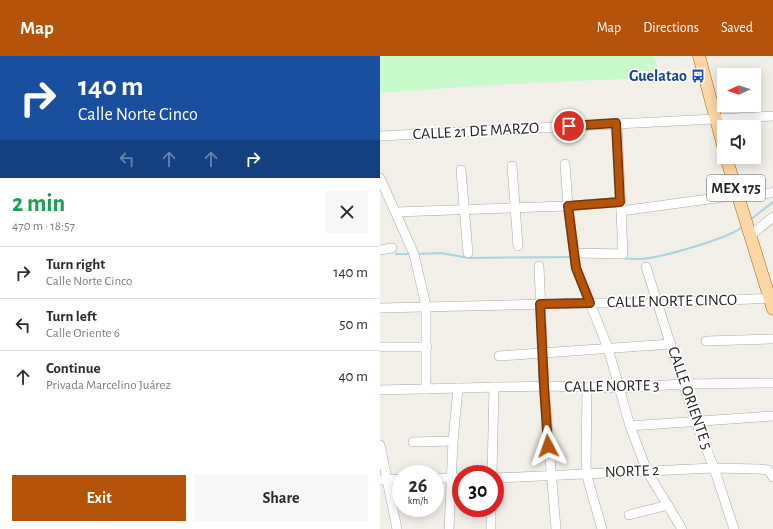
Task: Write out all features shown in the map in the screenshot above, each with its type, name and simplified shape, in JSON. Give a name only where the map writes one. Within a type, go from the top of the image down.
[{"type":"main road","points":[[699,56],[717,126]]},
{"type":"main road","name":"MEX 175","points":[[728,164],[772,302]]},
{"type":"street","name":"CALLE 21 DE MARZO","points":[[380,136],[773,116]]},
{"type":"street","points":[[575,259],[580,253],[623,254],[616,123]]},
{"type":"street","points":[[564,164],[575,259],[590,303],[608,348],[630,426],[648,471],[682,529]]},
{"type":"street","points":[[512,166],[518,246]]},
{"type":"street","points":[[460,170],[468,252]]},
{"type":"street","points":[[380,178],[412,252],[426,306],[426,389]]},
{"type":"street","points":[[396,212],[568,206],[621,206],[738,195],[762,195],[773,192]]},
{"type":"street","points":[[748,227],[773,217]]},
{"type":"street","points":[[380,250],[392,248]]},
{"type":"street","points":[[539,266],[544,386],[550,476],[556,529]]},
{"type":"street","name":"CALLE ORIENTE 5","points":[[646,267],[683,384],[714,468],[734,529]]},
{"type":"street","name":"CALLE NORTE CINCO","points":[[380,308],[590,303],[772,302]]},
{"type":"street","points":[[706,341],[773,339]]},
{"type":"street","points":[[499,356],[671,344]]},
{"type":"street","points":[[380,347],[426,347]]},
{"type":"street","name":"CALLE NORTE 3","points":[[380,390],[544,386],[620,388],[683,384],[773,383]]},
{"type":"street","points":[[492,465],[494,387]]},
{"type":"street","points":[[455,465],[452,441],[458,388]]},
{"type":"street","points":[[587,388],[586,473],[602,529]]},
{"type":"street","points":[[630,426],[773,416]]},
{"type":"street","points":[[413,442],[452,441]]},
{"type":"street","points":[[380,445],[384,480],[397,529]]},
{"type":"street","name":"NORTE 2","points":[[504,478],[714,468],[759,469],[771,474]]},
{"type":"street","points":[[629,515],[668,505]]},
{"type":"street","points":[[449,529],[452,507]]},
{"type":"green space","points":[[380,56],[654,56],[661,77],[475,86],[380,93]]},
{"type":"waterway","points":[[750,220],[773,202]]},
{"type":"waterway","points":[[622,258],[650,258],[678,251],[710,242],[742,227]]},
{"type":"waterway","points":[[417,254],[441,253],[469,258],[572,257]]},
{"type":"waterway","points":[[396,254],[411,254]]},
{"type":"place","name":"Guelatao","points":[[698,76]]},
{"type":"route","points":[[548,446],[540,304],[590,303],[576,268],[568,206],[620,202],[616,123],[569,126]]}]
